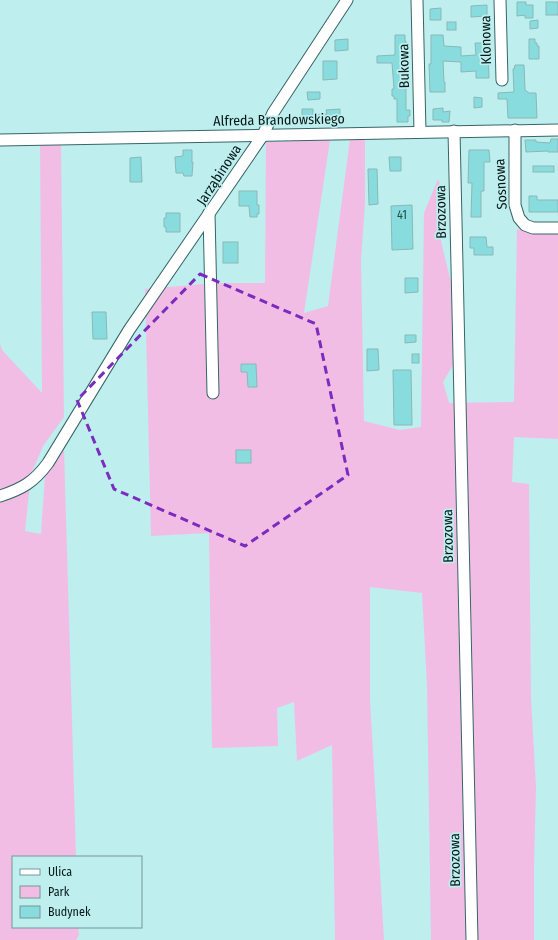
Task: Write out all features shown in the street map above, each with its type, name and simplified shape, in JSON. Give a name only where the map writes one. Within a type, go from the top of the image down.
[{"type":"street","name":"Jarząbinowa","points":[[212,393],[209,213],[263,135],[273,113],[347,0]]},
{"type":"street","name":"Bukowa","points":[[417,0],[420,132]]},
{"type":"street","name":"Klonowa","points":[[500,0],[502,80]]},
{"type":"street","name":"Sosnowa","points":[[514,130],[515,205],[519,218],[525,225],[533,228],[558,228]]},
{"type":"street","name":"Alfreda Brandowskiego","points":[[0,140],[558,130]]},
{"type":"street","name":"Brzozowa","points":[[454,131],[472,940]]},
{"type":"street","points":[[0,496],[22,487],[32,481],[40,473],[129,330],[209,213]]},
{"type":"highlighted area","points":[[200,274],[316,324],[348,475],[245,546],[114,489],[77,400]]},
{"type":"green space","points":[[350,139],[365,139],[365,203],[361,260],[364,421],[400,430],[421,427],[424,213],[438,179],[443,192],[447,216],[441,241],[451,283],[453,365],[443,382],[449,403],[514,402],[517,229],[530,233],[558,233],[558,439],[514,437],[512,482],[529,484],[531,699],[536,787],[534,940],[431,940],[427,685],[422,593],[370,587],[370,701],[384,940],[335,940],[332,745],[297,761],[294,702],[277,708],[278,746],[212,748],[209,533],[151,536],[145,289],[204,284],[207,364],[217,283],[265,283],[266,142],[330,140],[304,313],[328,306]]},
{"type":"green space","points":[[40,143],[61,143],[64,417],[43,446],[31,474],[25,531],[41,534],[45,476],[64,450],[76,856],[12,856],[12,928],[78,928],[79,935],[76,940],[0,940],[0,344],[2,350],[42,393]]},
{"type":"building","points":[[517,2],[526,2],[526,5],[533,5],[533,18],[525,18],[525,15],[517,16]]},
{"type":"building","points":[[546,2],[558,2],[558,15],[546,15]]},
{"type":"building","points":[[487,5],[487,16],[471,17],[471,6]]},
{"type":"building","points":[[441,8],[441,20],[430,20],[430,9]]},
{"type":"building","points":[[538,20],[538,28],[530,29],[530,21]]},
{"type":"building","points":[[447,22],[456,22],[456,30],[447,30]]},
{"type":"building","points":[[395,35],[405,35],[406,41],[406,110],[410,110],[408,122],[397,122],[397,99],[394,99],[394,96],[392,96],[392,89],[394,89],[392,63],[377,63],[377,56],[395,55]]},
{"type":"building","points":[[431,35],[443,35],[444,46],[461,47],[461,56],[476,55],[475,43],[488,43],[489,78],[476,78],[476,71],[461,72],[461,62],[443,61],[445,92],[430,92],[429,64],[431,64]]},
{"type":"building","points":[[348,39],[348,50],[335,51],[335,40]]},
{"type":"building","points":[[529,39],[535,39],[535,43],[539,46],[539,59],[529,59]]},
{"type":"building","points":[[323,61],[337,61],[337,79],[323,80]]},
{"type":"building","points":[[515,65],[524,65],[525,90],[529,93],[536,93],[537,118],[508,118],[507,99],[498,99],[498,93],[514,92],[513,69]]},
{"type":"building","points":[[307,92],[320,92],[320,99],[308,100]]},
{"type":"building","points":[[474,97],[482,98],[482,107],[474,108]]},
{"type":"building","points":[[443,108],[443,112],[450,111],[449,122],[433,120],[433,109]]},
{"type":"building","points":[[302,109],[313,109],[313,115],[327,114],[326,110],[340,109],[340,122],[313,123],[313,120],[302,120]]},
{"type":"building","points":[[551,139],[558,139],[558,152],[526,152],[525,140],[536,140],[536,142],[550,143]]},
{"type":"building","points":[[183,150],[192,150],[192,176],[184,176],[183,173],[176,173],[175,157],[183,156]]},
{"type":"building","points":[[469,150],[489,150],[490,162],[484,162],[484,191],[481,191],[481,217],[471,217],[472,183],[468,183]]},
{"type":"building","points":[[141,157],[142,182],[130,182],[130,158]]},
{"type":"building","points":[[389,157],[401,157],[401,171],[390,171]]},
{"type":"building","points":[[533,166],[554,166],[554,172],[533,172]]},
{"type":"building","points":[[368,169],[377,169],[378,204],[369,205]]},
{"type":"building","points":[[239,191],[257,191],[257,205],[259,205],[259,214],[257,214],[257,217],[250,217],[249,206],[239,206]]},
{"type":"building","points":[[529,196],[537,196],[537,200],[558,200],[558,212],[529,212]]},
{"type":"building","points":[[412,205],[413,249],[392,250],[391,206]]},
{"type":"building","points":[[166,213],[180,213],[180,232],[166,232],[166,227],[164,227],[164,218],[166,218]]},
{"type":"building","points":[[470,237],[486,237],[487,247],[493,247],[493,255],[474,255],[474,248],[470,248]]},
{"type":"building","points":[[223,242],[238,242],[238,263],[223,263]]},
{"type":"building","points":[[405,278],[418,278],[418,292],[405,293]]},
{"type":"building","points":[[92,312],[106,312],[107,339],[93,339]]},
{"type":"building","points":[[405,335],[416,335],[416,342],[405,343]]},
{"type":"building","points":[[367,349],[378,349],[379,370],[367,371]]},
{"type":"building","points":[[412,354],[419,354],[419,363],[412,363]]},
{"type":"building","points":[[241,364],[256,364],[257,387],[248,387],[247,372],[241,372]]},
{"type":"building","points":[[393,370],[411,370],[412,425],[394,425]]},
{"type":"building","points":[[236,450],[251,450],[251,463],[236,463]]}]
